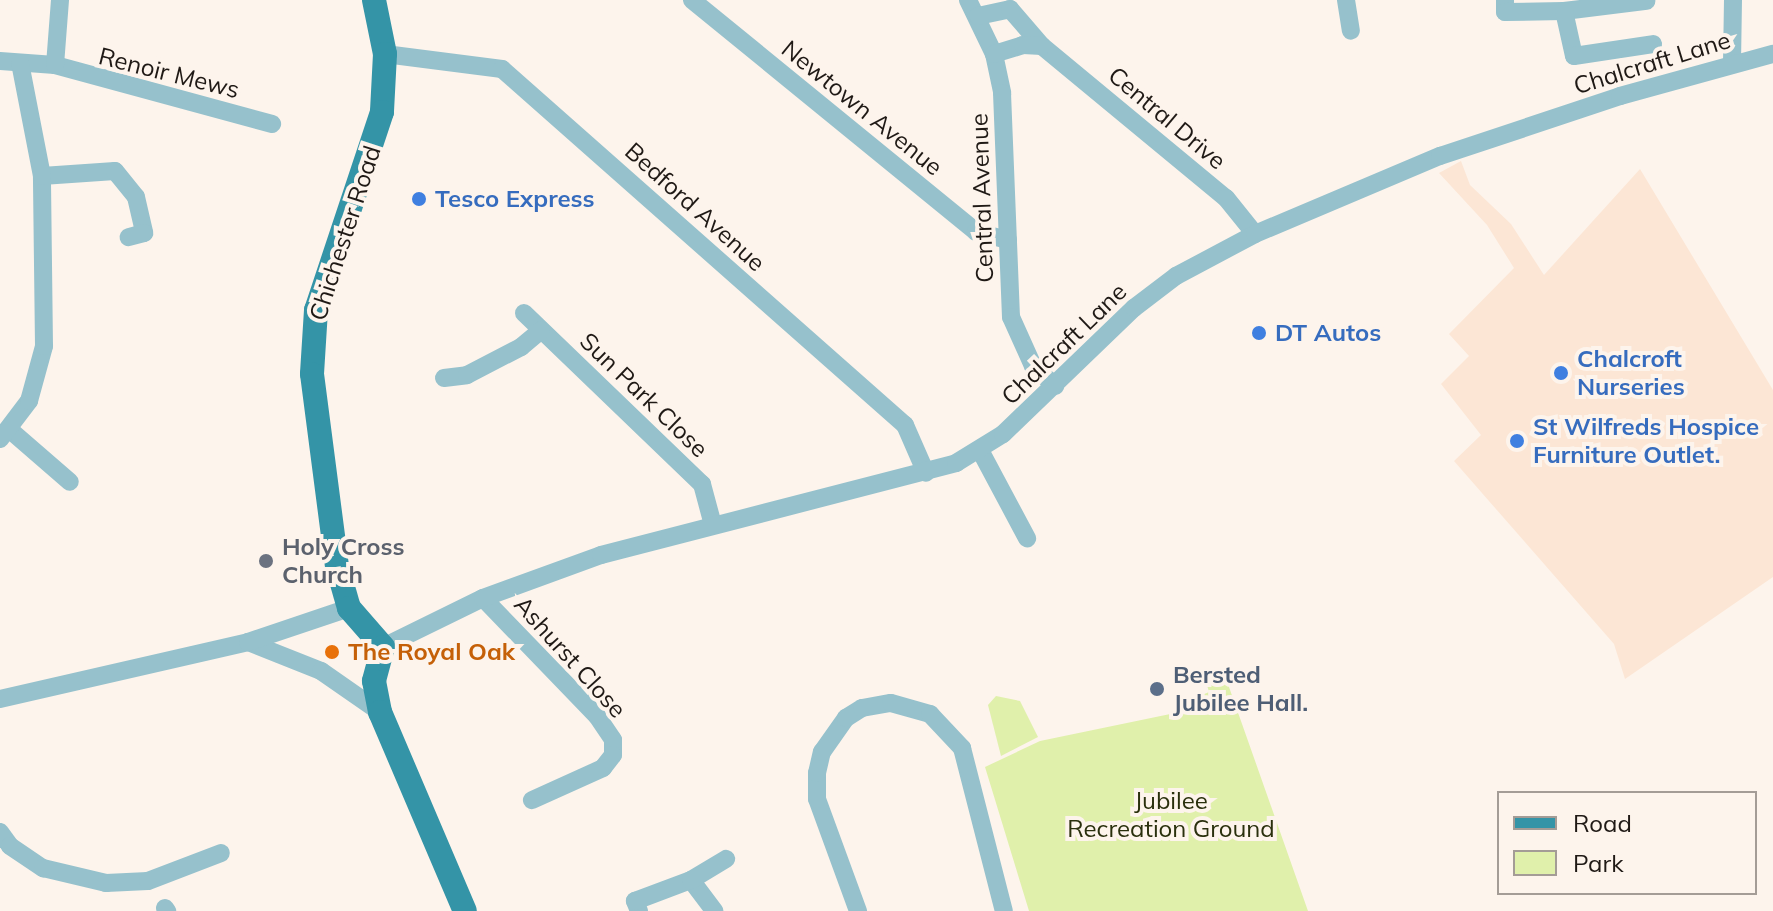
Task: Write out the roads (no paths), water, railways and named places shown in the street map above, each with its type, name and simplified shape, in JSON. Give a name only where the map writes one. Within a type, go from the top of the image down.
[{"type":"main road","name":"Chichester Road","points":[[374,0],[385,54],[378,135],[316,310],[311,342],[337,566],[349,608],[383,647]]},
{"type":"main road","points":[[383,647],[374,681],[380,712],[465,911]]},
{"type":"street","points":[[55,65],[60,0]]},
{"type":"street","name":"Newtown Avenue","points":[[692,0],[976,232],[1008,240]]},
{"type":"street","points":[[1346,0],[1351,31]]},
{"type":"street","points":[[1732,63],[1733,0]]},
{"type":"street","points":[[1505,6],[1564,11],[1646,1]]},
{"type":"street","points":[[973,8],[1011,4],[1021,38]]},
{"type":"street","name":"Central Avenue","points":[[973,8],[994,54],[1002,93],[1008,240],[1016,336],[1033,366],[1055,386]]},
{"type":"street","points":[[1564,11],[1574,56],[1653,44]]},
{"type":"street","name":"Central Drive","points":[[994,54],[1021,38],[1042,46],[1226,198],[1255,234]]},
{"type":"street","name":"Bedford Avenue","points":[[385,54],[502,69],[905,425],[926,473]]},
{"type":"street","name":"Chalcraft Lane","points":[[383,647],[483,598],[601,555],[712,522],[926,473],[981,452],[1055,386],[1134,308],[1176,276],[1255,234],[1440,156],[1732,63],[1773,54]]},
{"type":"street","name":"Renoir Mews","points":[[0,61],[55,65],[272,124]]},
{"type":"street","points":[[20,63],[42,176],[44,346],[40,374],[5,435],[70,482]]},
{"type":"street","points":[[42,176],[115,171],[136,197],[144,233],[129,237]]},
{"type":"street","name":"Sun Park Close","points":[[524,313],[702,484],[712,522]]},
{"type":"street","points":[[444,378],[467,375],[521,347],[541,330]]},
{"type":"street","points":[[981,452],[1027,538]]},
{"type":"street","name":"Ashurst Close","points":[[483,598],[597,716],[613,740],[613,755],[603,768],[532,800]]},
{"type":"street","points":[[0,699],[248,642],[349,608]]},
{"type":"street","points":[[248,642],[321,671],[380,712]]},
{"type":"street","points":[[858,911],[817,799],[817,773],[822,752],[846,718],[862,708],[891,703],[930,714],[962,748],[1004,911]]},
{"type":"street","points":[[0,832],[10,846],[43,868],[106,883],[148,881],[221,853]]},
{"type":"street","points":[[639,911],[635,901],[691,880],[726,859]]},
{"type":"street","points":[[691,880],[714,911]]},
{"type":"place","name":"Tesco Express","points":[[419,199]]},
{"type":"place","name":"DT Autos","points":[[1259,333]]},
{"type":"place","name":"Chalcroft Nurseries","points":[[1561,373]]},
{"type":"place","name":"St Wilfreds Hospice Furniture Outlet.","points":[[1517,441]]},
{"type":"place","name":"Holy Cross Church","points":[[266,561]]},
{"type":"place","name":"The Royal Oak","points":[[332,652]]},
{"type":"place","name":"Bersted Jubilee Hall.","points":[[1157,689]]},
{"type":"park label","name":"Jubilee Recreation Ground","points":[[1171,815]]}]
